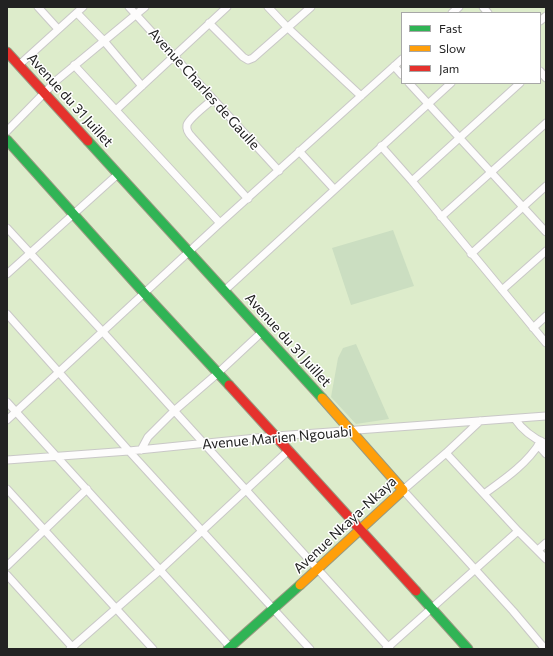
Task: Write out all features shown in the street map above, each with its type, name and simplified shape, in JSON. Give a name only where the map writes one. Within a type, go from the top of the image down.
[{"type":"street","points":[[38,7],[58,29]]},
{"type":"street","points":[[20,65],[83,7]]},
{"type":"street","name":"Avenue Charles de Gaulle","points":[[129,7],[279,171]]},
{"type":"street","points":[[7,131],[74,65],[145,7]]},
{"type":"street","points":[[116,110],[227,7]]},
{"type":"street","points":[[268,7],[288,28],[362,96]]},
{"type":"street","points":[[209,23],[243,57],[248,60],[253,58],[310,7]]},
{"type":"street","points":[[77,13],[104,41],[142,86]]},
{"type":"street","name":"Avenue du 31 Juillet","points":[[7,52],[352,431],[545,648]]},
{"type":"street","points":[[7,420],[401,60]]},
{"type":"street","points":[[74,65],[220,224]]},
{"type":"street","points":[[394,66],[401,74]]},
{"type":"street","points":[[411,84],[546,232]]},
{"type":"street","points":[[224,291],[450,84]]},
{"type":"street","points":[[412,181],[519,84]]},
{"type":"street","points":[[213,99],[190,120],[187,124],[187,130],[248,199]]},
{"type":"street","points":[[441,217],[546,123]]},
{"type":"street","points":[[7,140],[468,649]]},
{"type":"street","points":[[381,146],[412,181],[546,344]]},
{"type":"street","points":[[300,152],[334,189]]},
{"type":"street","points":[[7,274],[118,174]]},
{"type":"street","points":[[471,254],[546,186]]},
{"type":"street","points":[[7,228],[103,332],[388,648],[518,531]]},
{"type":"street","points":[[502,290],[546,251]]},
{"type":"street","points":[[7,314],[129,451],[310,649]]},
{"type":"street","points":[[533,328],[546,316]]},
{"type":"street","points":[[141,450],[148,437],[174,411],[262,332]]},
{"type":"street","points":[[7,402],[230,648]]},
{"type":"street","name":"Avenue Marien Ngouabi","points":[[7,460],[141,450],[276,436],[546,416]]},
{"type":"street","points":[[515,419],[520,427],[542,444],[546,454]]},
{"type":"street","name":"Avenue Nkaya-Nkaya","points":[[230,648],[480,421]]},
{"type":"street","points":[[484,494],[519,467],[542,444]]},
{"type":"street","points":[[7,575],[72,648],[160,570],[289,450]]},
{"type":"street","points":[[446,453],[546,559]]},
{"type":"street","points":[[7,489],[153,649]]},
{"type":"street","points":[[7,566],[87,490]]},
{"type":"street","points":[[538,550],[546,543]]},
{"type":"green space","points":[[7,7],[546,7],[546,649],[7,649]]},
{"type":"green space","points":[[393,230],[414,286],[351,305],[332,248]]},
{"type":"green space","points":[[356,344],[389,419],[356,424],[331,397],[338,358],[343,348]]},
{"type":"traffic: fast","points":[[7,140],[229,385]]},
{"type":"traffic: fast","points":[[88,141],[322,398]]},
{"type":"traffic: fast","points":[[228,649],[300,585]]},
{"type":"traffic: fast","points":[[416,591],[468,649]]},
{"type":"traffic: slow","points":[[300,585],[403,490],[322,398]]},
{"type":"traffic: jam","points":[[7,52],[88,141]]},
{"type":"traffic: jam","points":[[229,385],[416,591]]}]
